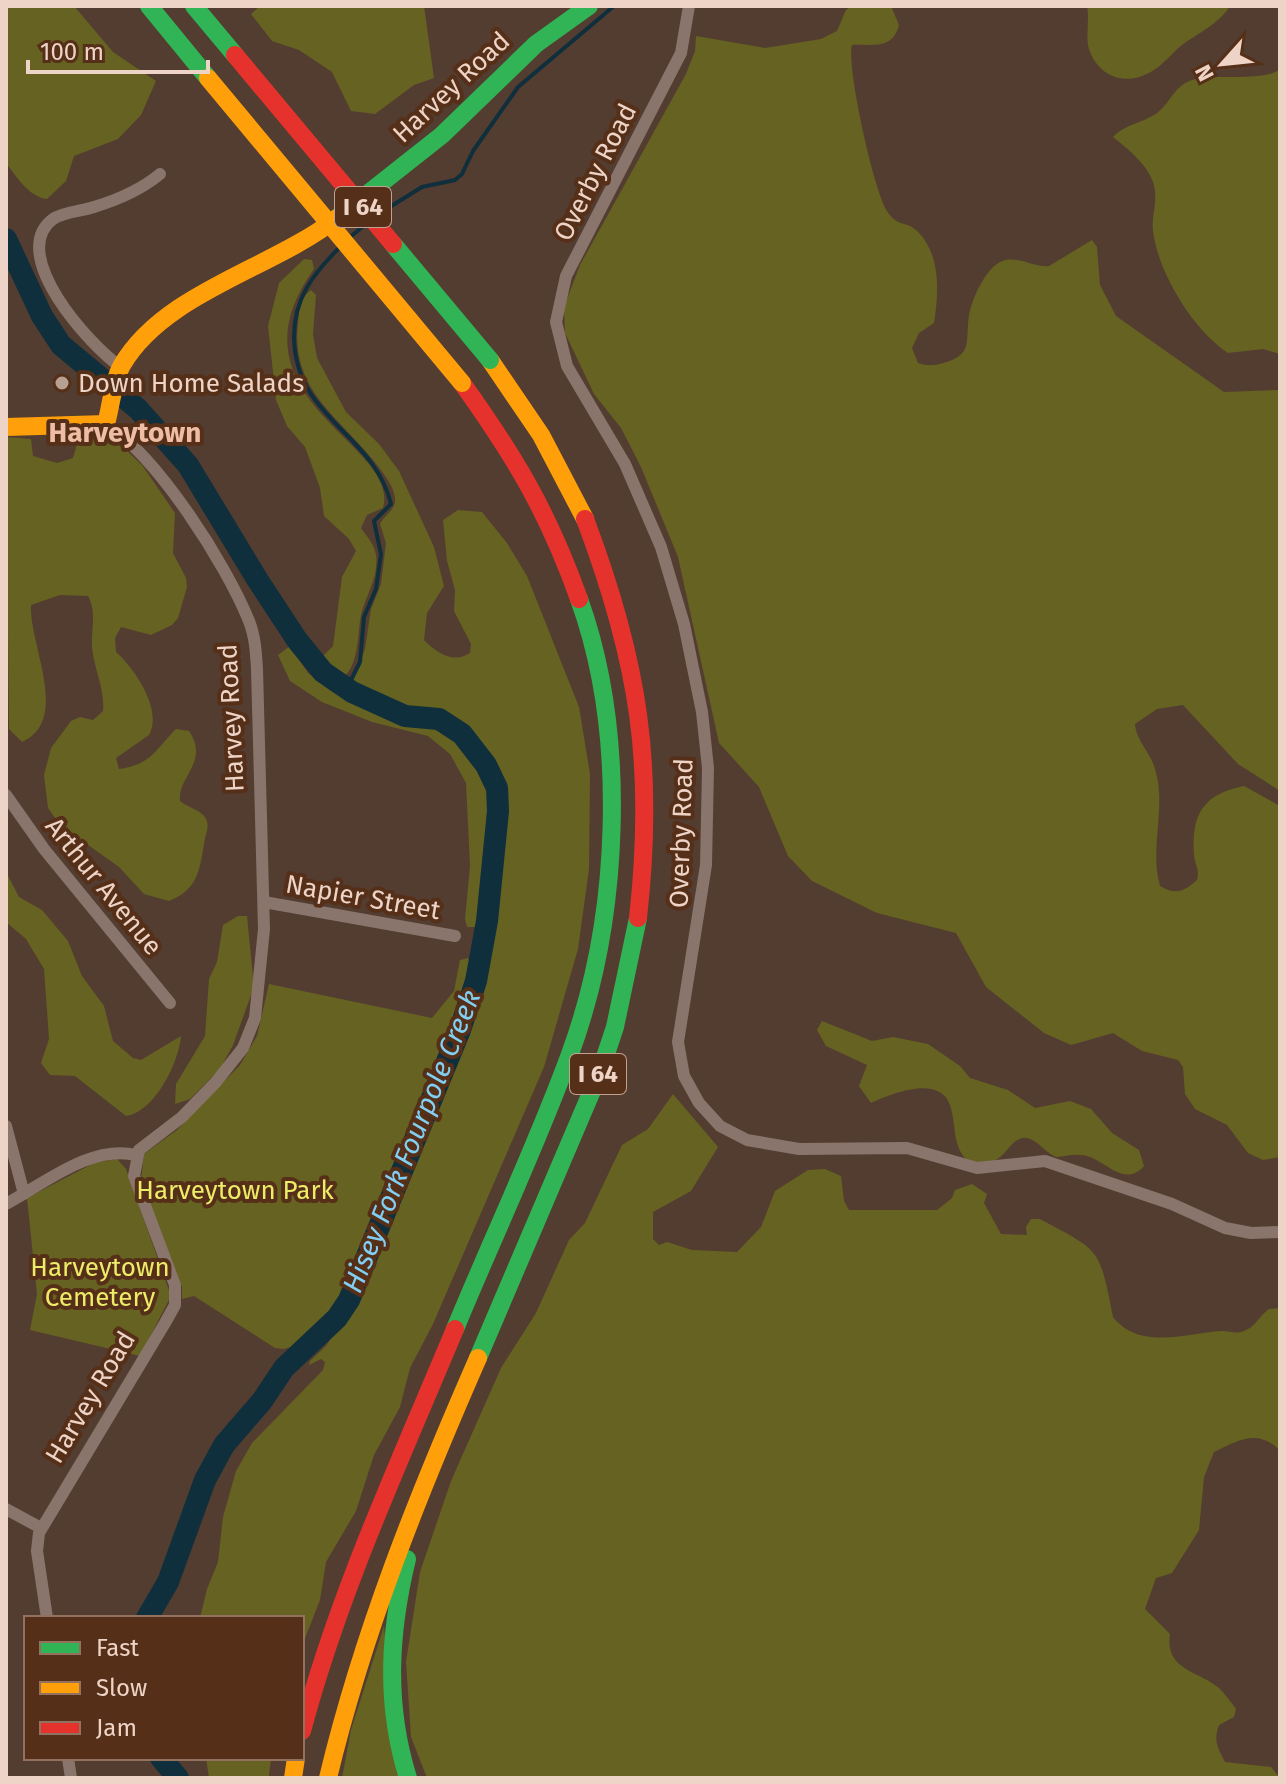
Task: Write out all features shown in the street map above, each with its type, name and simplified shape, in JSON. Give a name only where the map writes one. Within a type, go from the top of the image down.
[{"type":"main road","name":"I 64","points":[[149,6],[462,383],[504,439],[560,544],[588,625],[599,667],[611,753],[613,827],[609,886],[594,973],[571,1052],[351,1578],[321,1660],[304,1724]]},
{"type":"main road","name":"I 64","points":[[194,6],[490,360],[555,457],[609,577],[633,660],[647,778],[647,836],[634,944],[614,1030],[568,1150],[422,1494],[360,1653],[328,1778]]},
{"type":"main road","name":"Harvey Road","points":[[106,424],[120,372],[138,341],[169,315],[298,246],[442,135],[511,65],[589,6]]},
{"type":"main road","points":[[6,427],[106,424]]},
{"type":"main road","points":[[408,1778],[394,1721],[391,1644],[422,1494]]},
{"type":"street","name":"Overby Road","points":[[689,6],[681,53],[566,276],[556,322],[567,366],[625,464],[661,547],[681,612],[700,698],[708,768],[706,865],[678,1042],[679,1059],[690,1090],[720,1126],[764,1145],[799,1149],[907,1148],[977,1168],[1045,1161],[1172,1204],[1225,1228],[1251,1233],[1280,1232]]},
{"type":"street","points":[[120,372],[90,342],[67,312],[40,256],[41,237],[56,217],[120,198],[160,174]]},
{"type":"street","name":"Harvey Road","points":[[47,1616],[37,1551],[41,1528],[175,1305],[175,1285],[134,1176],[136,1155],[191,1108],[243,1048],[255,1018],[261,984],[264,902],[257,669],[252,629],[238,599],[173,492],[137,448],[106,424]]},
{"type":"street","name":"Arthur Avenue","points":[[6,795],[44,849],[170,1003]]},
{"type":"street","name":"Napier Street","points":[[264,902],[455,936]]},
{"type":"street","points":[[6,1126],[24,1194]]},
{"type":"street","points":[[6,1204],[95,1157],[118,1152],[136,1155]]},
{"type":"street","points":[[6,1509],[41,1528]]},
{"type":"green space","points":[[6,6],[74,6],[113,52],[156,81],[141,115],[118,139],[74,156],[66,181],[47,199],[29,190],[6,163]]},
{"type":"green space","points":[[260,6],[424,6],[434,78],[414,85],[375,114],[351,111],[332,72],[299,50],[272,41],[251,14]]},
{"type":"green space","points":[[852,6],[891,6],[899,25],[887,42],[852,45],[851,57],[862,128],[882,199],[891,216],[912,227],[924,239],[934,261],[937,299],[934,323],[919,333],[912,348],[918,363],[940,364],[960,356],[966,346],[973,300],[987,275],[999,263],[1011,259],[1049,266],[1092,240],[1097,247],[1100,285],[1116,316],[1224,392],[1280,390],[1280,791],[1238,764],[1183,705],[1157,709],[1135,724],[1153,763],[1158,784],[1156,857],[1160,886],[1179,891],[1197,880],[1195,828],[1202,808],[1218,795],[1244,786],[1280,806],[1280,1157],[1263,1160],[1248,1153],[1227,1125],[1195,1109],[1185,1094],[1183,1067],[1178,1060],[1142,1051],[1113,1033],[1071,1045],[1044,1033],[986,987],[956,933],[877,913],[812,881],[788,856],[759,787],[719,743],[678,557],[641,467],[621,428],[594,394],[565,333],[564,307],[580,265],[686,74],[695,51],[696,36],[765,48],[821,39],[837,31],[846,10]]},
{"type":"green space","points":[[1087,6],[1230,6],[1214,23],[1182,45],[1154,70],[1125,79],[1107,73],[1094,59],[1088,44]]},
{"type":"green space","points":[[1280,69],[1280,354],[1263,349],[1228,353],[1203,331],[1170,282],[1153,231],[1153,182],[1141,162],[1113,137],[1157,113],[1179,88],[1191,80],[1265,75]]},
{"type":"green space","points":[[304,259],[312,260],[314,269],[291,314],[288,352],[300,385],[321,413],[367,462],[382,485],[383,508],[367,515],[361,528],[375,551],[376,571],[361,615],[355,657],[342,679],[327,670],[322,657],[333,646],[342,577],[356,551],[349,539],[324,516],[320,488],[305,447],[287,426],[276,400],[268,326],[279,283]]},
{"type":"green space","points":[[311,290],[316,295],[313,334],[317,358],[346,412],[379,444],[399,471],[434,547],[444,586],[427,613],[424,640],[446,656],[470,653],[471,644],[454,611],[455,590],[447,561],[443,520],[458,510],[482,512],[507,543],[527,576],[579,707],[590,774],[589,869],[578,949],[544,1067],[433,1324],[410,1368],[400,1407],[374,1455],[356,1511],[326,1562],[320,1600],[304,1641],[304,1616],[200,1616],[218,1562],[223,1517],[236,1471],[252,1443],[323,1370],[325,1362],[321,1359],[309,1365],[310,1361],[326,1346],[361,1290],[468,1021],[487,953],[504,813],[497,773],[460,726],[423,710],[377,703],[352,681],[365,649],[371,609],[381,584],[386,543],[380,524],[394,506],[395,499],[391,485],[364,449],[321,402],[302,367],[298,347],[299,313]]},
{"type":"green space","points":[[6,437],[31,439],[33,456],[57,463],[73,458],[78,441],[86,437],[122,446],[142,465],[175,513],[173,553],[186,578],[187,587],[178,618],[172,625],[151,635],[121,627],[115,638],[116,652],[145,690],[152,714],[149,735],[116,758],[119,769],[146,760],[176,729],[189,731],[195,742],[195,760],[180,792],[180,801],[204,816],[207,828],[197,876],[187,890],[169,901],[144,894],[119,867],[60,825],[48,808],[44,775],[51,748],[71,721],[80,717],[93,720],[103,711],[92,647],[92,608],[88,596],[60,595],[31,605],[44,680],[44,717],[36,731],[22,742],[9,729]]},
{"type":"green space","points":[[290,646],[308,673],[331,691],[397,721],[415,723],[449,735],[460,742],[484,774],[493,804],[483,895],[475,927],[467,927],[465,919],[470,866],[466,783],[450,754],[428,736],[372,722],[322,702],[290,681],[278,655]]},
{"type":"green space","points":[[6,872],[19,897],[42,910],[68,941],[82,976],[104,1006],[113,1041],[133,1058],[141,1060],[181,1036],[176,1059],[164,1084],[156,1096],[137,1112],[126,1116],[75,1076],[50,1075],[41,1063],[49,1039],[44,969],[26,939],[6,922]]},
{"type":"green space","points":[[238,916],[247,916],[254,987],[233,1045],[220,1069],[190,1099],[175,1104],[176,1084],[205,1036],[209,979],[217,962],[223,925]]},
{"type":"green space","name":"Harveytown Park","points":[[468,958],[470,962],[459,1013],[343,1293],[317,1326],[292,1347],[275,1348],[194,1296],[182,1299],[182,1287],[141,1180],[144,1154],[177,1130],[240,1065],[257,1036],[269,984],[432,1018],[454,991],[460,960]]},
{"type":"green space","points":[[822,1021],[872,1041],[893,1037],[928,1044],[960,1066],[970,1078],[1008,1090],[1035,1108],[1070,1101],[1091,1109],[1112,1133],[1139,1150],[1144,1166],[1128,1175],[1089,1157],[1056,1157],[1028,1138],[1017,1140],[996,1160],[970,1163],[957,1143],[950,1105],[944,1096],[936,1090],[914,1089],[871,1103],[859,1086],[867,1065],[826,1046],[817,1030]]},
{"type":"green space","points":[[673,1094],[718,1147],[691,1191],[653,1212],[653,1239],[659,1245],[667,1242],[692,1250],[737,1252],[761,1227],[775,1191],[808,1170],[825,1169],[841,1176],[844,1201],[849,1210],[937,1210],[952,1198],[955,1190],[972,1184],[987,1194],[984,1203],[1001,1234],[1027,1235],[1026,1227],[1031,1219],[1040,1219],[1087,1246],[1094,1254],[1104,1277],[1113,1317],[1136,1334],[1164,1338],[1222,1331],[1240,1332],[1253,1326],[1269,1309],[1280,1308],[1280,1451],[1264,1440],[1248,1438],[1214,1452],[1204,1477],[1199,1530],[1172,1573],[1156,1578],[1145,1609],[1170,1634],[1172,1655],[1178,1662],[1219,1688],[1236,1709],[1234,1717],[1219,1725],[1217,1731],[1217,1744],[1225,1762],[1271,1767],[1280,1778],[427,1778],[411,1737],[406,1662],[420,1572],[451,1481],[501,1368],[536,1313],[569,1240],[585,1223],[622,1145],[648,1129]]},
{"type":"green space","name":"Harveytown Cemetery","points":[[117,1159],[126,1169],[171,1296],[140,1356],[30,1330],[37,1294],[27,1198],[94,1163]]},
{"type":"green space","points":[[384,1626],[399,1778],[342,1778],[351,1730]]},
{"type":"green space","points":[[206,1760],[271,1760],[269,1776],[209,1778]]},
{"type":"waterway","points":[[377,215],[422,187],[455,180],[462,174],[473,151],[518,87],[614,6]]},
{"type":"waterway","points":[[349,238],[367,223]]},
{"type":"waterway","name":"Hisey Fork Fourpole Creek","points":[[6,239],[42,316],[61,345],[138,409],[188,465],[257,579],[297,640],[323,672],[352,692],[405,716],[439,719],[462,734],[486,765],[497,788],[498,811],[487,921],[476,981],[460,1030],[349,1300],[337,1318],[284,1368],[262,1401],[224,1445],[205,1480],[168,1582],[148,1616]]},
{"type":"waterway","points":[[340,247],[321,267],[301,299],[294,337],[298,365],[307,388],[369,459],[382,480],[391,504],[374,521],[381,554],[376,589],[364,617],[360,662],[347,688]]},
{"type":"waterway","name":"Hisey Fork Fourpole Creek","points":[[163,1760],[178,1778]]},
{"type":"traffic: fast","points":[[149,6],[208,78]]},
{"type":"traffic: fast","points":[[194,6],[235,55]]},
{"type":"traffic: fast","points":[[337,218],[442,135],[536,44],[589,6]]},
{"type":"traffic: fast","points":[[393,244],[490,360]]},
{"type":"traffic: fast","points":[[455,1329],[557,1089],[587,1001],[599,945],[608,886],[612,826],[611,767],[595,652],[579,599]]},
{"type":"traffic: fast","points":[[478,1358],[600,1072],[615,1027],[638,918]]},
{"type":"traffic: fast","points":[[407,1559],[396,1614],[392,1669],[396,1723],[408,1778]]},
{"type":"traffic: slow","points":[[208,78],[462,383]]},
{"type":"traffic: slow","points":[[6,427],[106,424],[122,365],[141,340],[165,318],[221,283],[311,236],[337,218]]},
{"type":"traffic: slow","points":[[490,360],[541,435],[585,519]]},
{"type":"traffic: slow","points":[[328,1778],[375,1617],[434,1461],[478,1358]]},
{"type":"traffic: slow","points":[[293,1778],[296,1760]]},
{"type":"traffic: jam","points":[[235,55],[393,244]]},
{"type":"traffic: jam","points":[[462,383],[529,486],[579,599]]},
{"type":"traffic: jam","points":[[585,519],[618,620],[638,715],[644,812],[638,918]]},
{"type":"traffic: jam","points":[[304,1724],[352,1578],[455,1329]]},
{"type":"place","name":"Down Home Salads","points":[[62,383]]},
{"type":"district","name":"Harveytown","points":[[125,432]]}]
